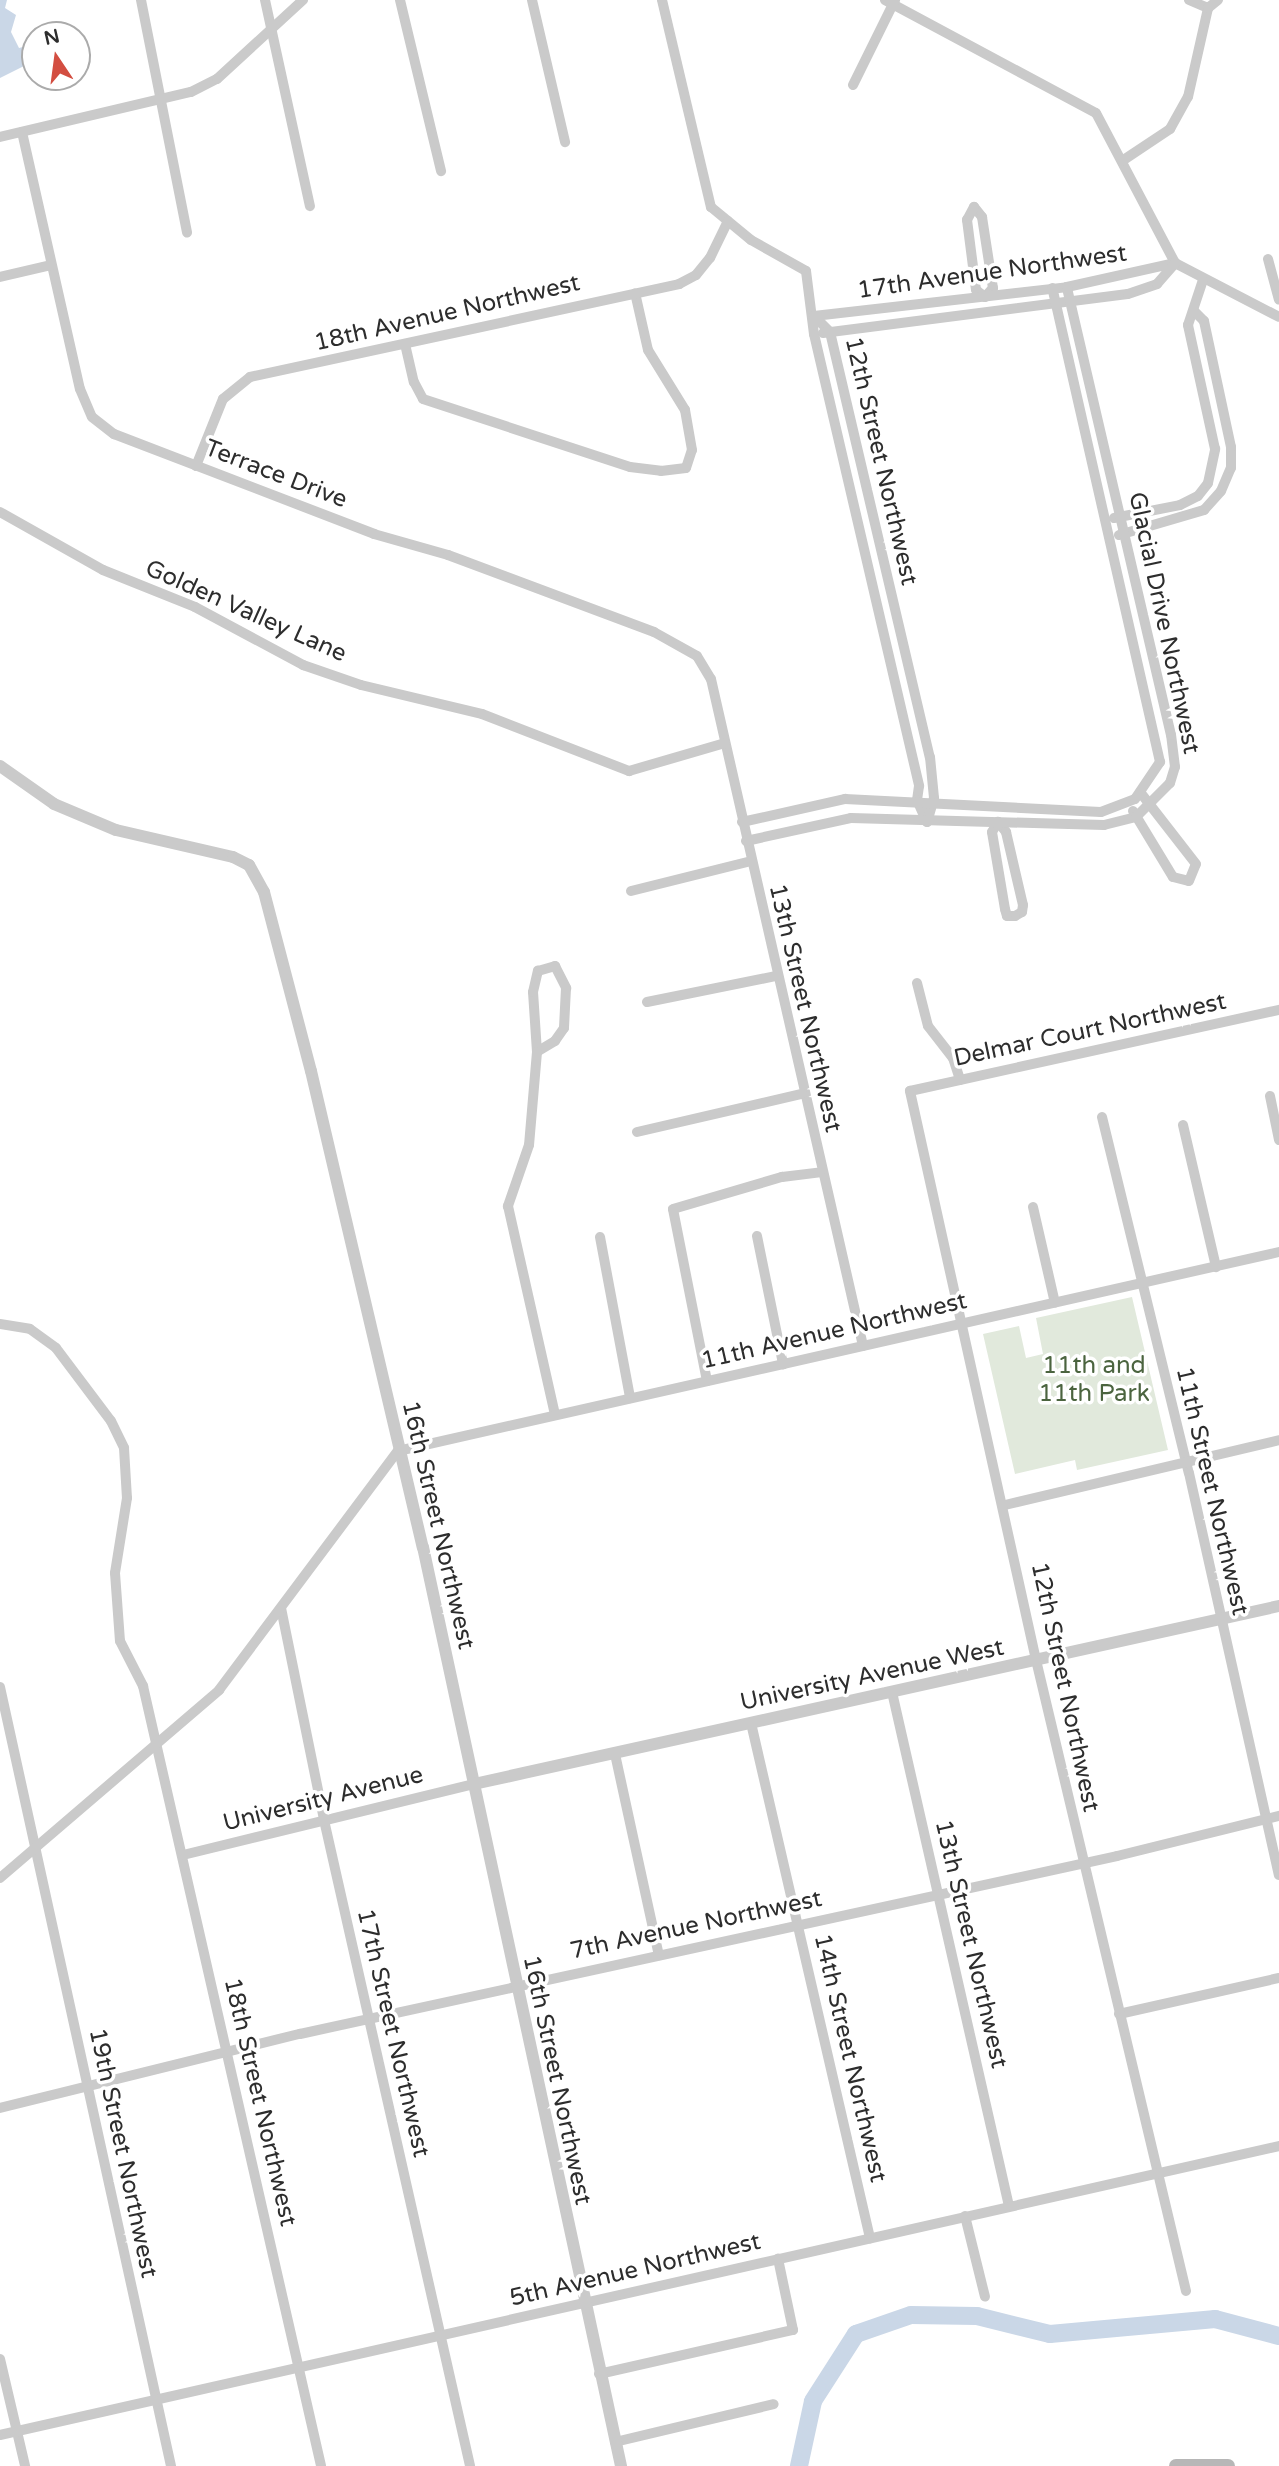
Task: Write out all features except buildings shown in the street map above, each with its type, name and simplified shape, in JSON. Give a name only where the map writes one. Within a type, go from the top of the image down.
[{"type":"main road","points":[[1176,2466],[1228,2466]]},
{"type":"street","points":[[141,0],[187,233]]},
{"type":"street","points":[[265,0],[310,206]]},
{"type":"street","points":[[0,137],[161,100],[217,79],[303,0]]},
{"type":"street","points":[[400,0],[441,171]]},
{"type":"street","points":[[532,0],[565,142]]},
{"type":"street","name":"12th Street Northwest","points":[[662,0],[710,207],[751,240],[806,271],[814,316],[830,332],[930,757],[933,801],[927,821]]},
{"type":"street","points":[[1189,0],[1208,8]]},
{"type":"street","points":[[1122,160],[1170,129],[1188,97],[1208,8],[1218,0]]},
{"type":"street","points":[[853,85],[891,1]]},
{"type":"street","name":"17th Avenue Northwest","points":[[814,316],[1067,286],[1175,263],[1096,113],[891,1]]},
{"type":"street","name":"Terrace Drive","points":[[22,132],[80,389],[92,417],[114,434],[196,466],[654,632],[697,656],[711,679]]},
{"type":"street","points":[[985,297],[976,290],[968,232],[967,220],[974,207],[982,217],[993,288],[985,297],[986,312]]},
{"type":"street","name":"18th Avenue Northwest","points":[[196,466],[223,398],[250,377],[679,284],[696,275],[728,221]]},
{"type":"street","points":[[1268,259],[1279,300]]},
{"type":"street","points":[[814,334],[1128,294],[1157,284],[1175,263],[1203,280],[1279,317]]},
{"type":"street","points":[[0,277],[51,265]]},
{"type":"street","points":[[1104,521],[1181,505],[1198,496],[1208,483],[1215,449],[1188,325],[1195,312],[1203,280]]},
{"type":"street","name":"Glacial Drive Northwest","points":[[746,841],[851,818],[1104,825],[1136,817],[1163,795],[1175,768],[1067,286]]},
{"type":"street","points":[[742,822],[845,799],[917,800],[997,808],[1101,813],[1129,802],[1140,793],[1160,762],[1052,288]]},
{"type":"street","points":[[405,344],[414,382],[423,399],[630,467],[661,471],[686,468],[692,450],[685,410],[648,350],[635,293]]},
{"type":"street","points":[[1108,538],[1204,510],[1221,491],[1231,468],[1231,447],[1204,321],[1195,312]]},
{"type":"street","points":[[814,316],[814,334],[919,786],[917,800],[927,821]]},
{"type":"street","name":"Golden Valley Lane","points":[[0,512],[103,570],[195,607],[303,665],[361,685],[482,714],[629,771],[725,743]]},
{"type":"street","name":"13th Street Northwest","points":[[711,679],[820,1171],[863,1346]]},
{"type":"street","name":"16th Street Northwest","points":[[0,766],[54,804],[116,831],[233,857],[256,875],[311,1071],[474,1784],[583,2303],[621,2466]]},
{"type":"street","points":[[1129,802],[1173,877],[1189,881],[1196,864],[1140,793]]},
{"type":"street","points":[[997,808],[998,822],[1006,832],[1023,905],[1022,912],[1014,916],[1007,916],[1004,909],[992,832],[998,822]]},
{"type":"street","points":[[631,891],[751,861]]},
{"type":"street","points":[[537,1052],[555,1041],[564,1028],[566,988],[555,966],[538,971],[533,992],[537,1052],[529,1146],[508,1206],[555,1414]]},
{"type":"street","points":[[647,1002],[776,976]]},
{"type":"street","points":[[917,983],[928,1026],[953,1058],[960,1080]]},
{"type":"street","name":"Delmar Court Northwest","points":[[910,1091],[1279,1010]]},
{"type":"street","name":"12th Street Northwest","points":[[910,1091],[1005,1505],[1036,1660],[1186,2291]]},
{"type":"street","points":[[637,1132],[803,1094]]},
{"type":"street","points":[[1270,1096],[1279,1140]]},
{"type":"street","name":"11th Street Northwest","points":[[1102,1117],[1185,1461],[1279,1875]]},
{"type":"street","points":[[1184,1125],[1216,1267]]},
{"type":"street","points":[[707,1381],[673,1209],[782,1177],[820,1171]]},
{"type":"street","points":[[1033,1207],[1055,1303]]},
{"type":"street","points":[[757,1236],[783,1364]]},
{"type":"street","points":[[600,1237],[630,1398]]},
{"type":"street","name":"11th Avenue Northwest","points":[[398,1451],[1279,1252]]},
{"type":"street","name":"18th Street Northwest","points":[[0,1324],[30,1329],[56,1348],[111,1421],[124,1448],[127,1498],[115,1573],[120,1641],[143,1686],[321,2466]]},
{"type":"street","points":[[1005,1505],[1279,1440]]},
{"type":"street","points":[[0,1878],[156,1748],[219,1690],[398,1451]]},
{"type":"street","name":"University Avenue West","points":[[474,1784],[1279,1606]]},
{"type":"street","name":"17th Street Northwest","points":[[281,1608],[324,1820],[470,2466]]},
{"type":"street","name":"19th Street Northwest","points":[[0,1687],[37,1847],[154,2399],[171,2466]]},
{"type":"street","name":"13th Street Northwest","points":[[892,1692],[1009,2206]]},
{"type":"street","name":"14th Street Northwest","points":[[751,1723],[870,2238]]},
{"type":"street","points":[[615,1754],[659,1955]]},
{"type":"street","name":"University Avenue","points":[[183,1855],[474,1784]]},
{"type":"street","name":"7th Avenue Northwest","points":[[0,2108],[516,1986],[1083,1863],[1279,1816]]},
{"type":"street","points":[[1119,2014],[1279,1978]]},
{"type":"street","name":"5th Avenue Northwest","points":[[0,2435],[1279,2146]]},
{"type":"street","points":[[965,2216],[985,2297]]},
{"type":"street","points":[[599,2374],[793,2330],[778,2259]]},
{"type":"street","points":[[0,2359],[25,2466]]},
{"type":"street","points":[[615,2442],[774,2404]]},
{"type":"green space","name":"11th and 11th Park","points":[[1132,1297],[1168,1450],[1077,1470],[1075,1460],[1015,1474],[983,1334],[1019,1326],[1026,1358],[1043,1354],[1036,1318]]},
{"type":"water","points":[[0,0],[7,0],[5,8],[16,15],[11,32],[21,47],[21,68],[0,78]]},
{"type":"waterway","points":[[799,2466],[813,2401],[856,2334],[911,2315],[977,2316],[1050,2334],[1215,2319],[1279,2336]]}]
